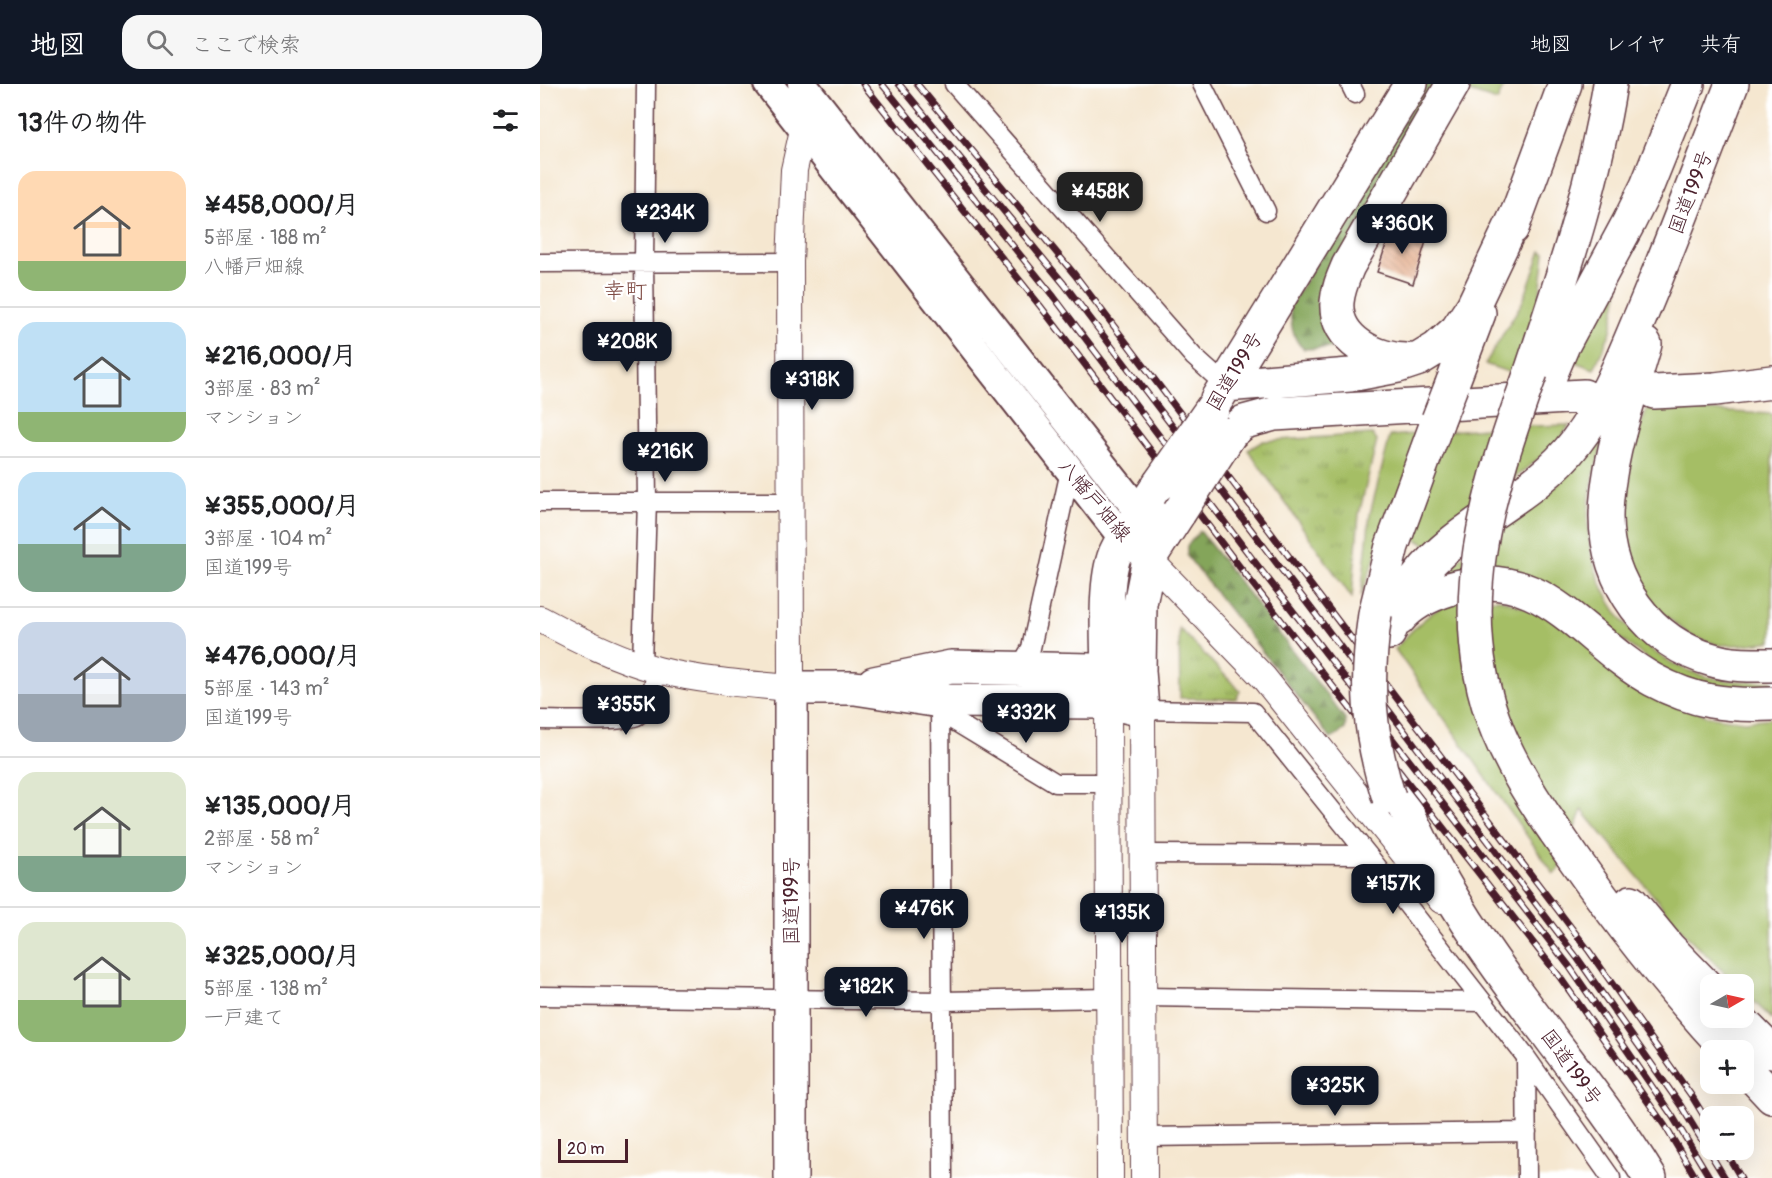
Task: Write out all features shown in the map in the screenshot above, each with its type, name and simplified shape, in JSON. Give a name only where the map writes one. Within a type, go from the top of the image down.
[{"type":"highway","name":"国道199号","points":[[1118,682],[1140,604],[1149,559],[1179,513],[1223,409],[1411,84]]},
{"type":"highway","points":[[1419,359],[1396,360],[1363,348],[1350,338],[1340,323],[1336,304],[1340,285],[1348,266],[1453,84]]},
{"type":"highway","name":"国道199号","points":[[1492,959],[1454,917],[1409,844],[1396,800],[1386,737],[1383,710],[1382,624],[1392,546],[1565,84]]},
{"type":"highway","points":[[1540,375],[1597,158],[1610,84]]},
{"type":"highway","points":[[1688,84],[1647,186],[1629,222],[1563,345],[1540,375],[1504,447],[1483,525],[1477,566],[1475,609],[1478,650],[1485,689],[1497,730],[1514,767],[1668,947],[1700,980]]},
{"type":"highway","name":"国道199号","points":[[1382,624],[1397,610],[1418,575],[1434,559],[1450,544],[1533,486],[1562,459],[1590,424],[1634,332],[1678,227],[1732,84]]},
{"type":"highway","points":[[1223,409],[1419,359],[1437,348],[1457,330],[1473,306],[1519,208]]},
{"type":"highway","points":[[1678,227],[1617,445],[1609,482],[1606,518],[1611,554],[1622,587],[1640,614],[1662,636],[1713,661],[1772,665]]},
{"type":"highway","points":[[1654,392],[1715,389],[1772,382]]},
{"type":"highway","points":[[1715,389],[1772,400]]},
{"type":"highway","name":"国道199号","points":[[1223,409],[1244,422],[1274,414],[1584,396]]},
{"type":"highway","name":"国道199号","points":[[1118,682],[1109,575],[1115,556],[1160,484],[1223,409]]},
{"type":"highway","name":"国道199号","points":[[1382,624],[1402,615],[1419,601],[1437,592],[1484,583],[1509,585],[1528,591],[1552,603],[1651,679],[1691,698],[1736,706],[1772,704]]},
{"type":"highway","points":[[1713,661],[1772,652]]},
{"type":"highway","points":[[791,688],[855,687],[951,667],[1010,669],[1118,682],[1142,710]]},
{"type":"highway","points":[[855,687],[941,707],[1118,682]]},
{"type":"highway","name":"国道199号","points":[[791,688],[791,1178]]},
{"type":"highway","name":"国道199号","points":[[1396,800],[1492,959],[1565,1056],[1650,1178]]},
{"type":"highway","points":[[1564,826],[1601,898],[1646,957],[1719,1040]]},
{"type":"highway","points":[[1748,1028],[1772,1052]]},
{"type":"highway","points":[[1754,1078],[1772,1097]]},
{"type":"main road","name":"八幡戸畑線","points":[[768,84],[1070,471],[1132,526]]},
{"type":"main road","name":"八幡戸畑線","points":[[814,90],[1132,526],[1149,559]]},
{"type":"street","points":[[540,720],[620,719],[636,716],[647,704],[650,667],[644,262],[646,84]]},
{"type":"street","points":[[954,84],[1194,357],[1223,409]]},
{"type":"street","points":[[1202,84],[1266,211]]},
{"type":"street","points":[[540,619],[605,651],[650,667],[719,681],[791,688],[790,262],[794,170],[802,130],[814,90]]},
{"type":"street","points":[[540,263],[790,262]]},
{"type":"street","points":[[1010,669],[1024,660],[1032,648],[1070,471]]},
{"type":"street","points":[[540,502],[790,502]]},
{"type":"street","points":[[1149,559],[1264,678],[1454,917]]},
{"type":"street","points":[[1110,1178],[1109,783],[1118,682]]},
{"type":"street","points":[[941,707],[1056,783],[1109,783]]},
{"type":"street","points":[[941,707],[943,1178]]},
{"type":"street","points":[[1144,1178],[1142,710],[1253,712],[1526,1057],[1611,1178]]},
{"type":"street","points":[[1143,854],[1368,855]]},
{"type":"street","points":[[540,996],[942,1001],[1110,998]]},
{"type":"street","points":[[1144,997],[1482,1002]]},
{"type":"street","points":[[1526,1057],[1527,1178]]},
{"type":"street","points":[[1144,1137],[1527,1132]]},
{"type":"green space","points":[[1426,84],[1442,84],[1324,288],[1342,347],[1304,349],[1294,335],[1290,306]]},
{"type":"green space","points":[[1468,84],[1505,84],[1497,101],[1463,90]]},
{"type":"green space","points":[[1541,251],[1545,253],[1538,310],[1517,375],[1485,364],[1523,301]]},
{"type":"green space","points":[[1612,279],[1620,281],[1611,331],[1594,369],[1567,359]]},
{"type":"green space","points":[[1648,408],[1772,414],[1772,641],[1743,645],[1718,645],[1690,635],[1649,603],[1627,563],[1621,510],[1625,479],[1638,432]]},
{"type":"green space","points":[[1609,424],[1591,488],[1588,527],[1596,571],[1615,611],[1645,644],[1682,668],[1704,676],[1726,680],[1772,681],[1772,693],[1677,680],[1582,611],[1441,577],[1483,540],[1529,508],[1558,484]]},
{"type":"green space","points":[[1569,425],[1559,442],[1429,547],[1413,537],[1385,531],[1361,596],[1370,514],[1390,436],[1497,427]]},
{"type":"green space","points":[[1372,434],[1377,441],[1359,514],[1352,598],[1248,450],[1263,441]]},
{"type":"green space","points":[[1200,531],[1346,720],[1345,729],[1331,739],[1187,556],[1187,546]]},
{"type":"green space","points":[[1501,599],[1556,620],[1706,716],[1745,721],[1772,718],[1772,1019],[1754,1002],[1754,974],[1726,974],[1688,937],[1582,810],[1558,871],[1554,874],[1395,649],[1431,613],[1463,600]]},
{"type":"green space","points":[[1179,628],[1240,691],[1236,699],[1180,698]]},
{"type":"building","points":[[1392,227],[1427,238],[1413,284],[1377,272]]},
{"type":"railway","points":[[863,84],[1041,307],[1242,570],[1559,976],[1665,1126],[1696,1178]]},
{"type":"railway","points":[[882,84],[1054,297],[1254,561],[1569,966],[1673,1117],[1710,1178]]},
{"type":"railway","points":[[899,84],[1064,284],[1578,959],[1681,1106],[1725,1178]]},
{"type":"railway","points":[[917,84],[1075,275],[1589,951],[1700,1110]]},
{"type":"railway","points":[[1730,1160],[1741,1178]]},
{"type":"district","name":"幸町","points":[[625,290]]}]
